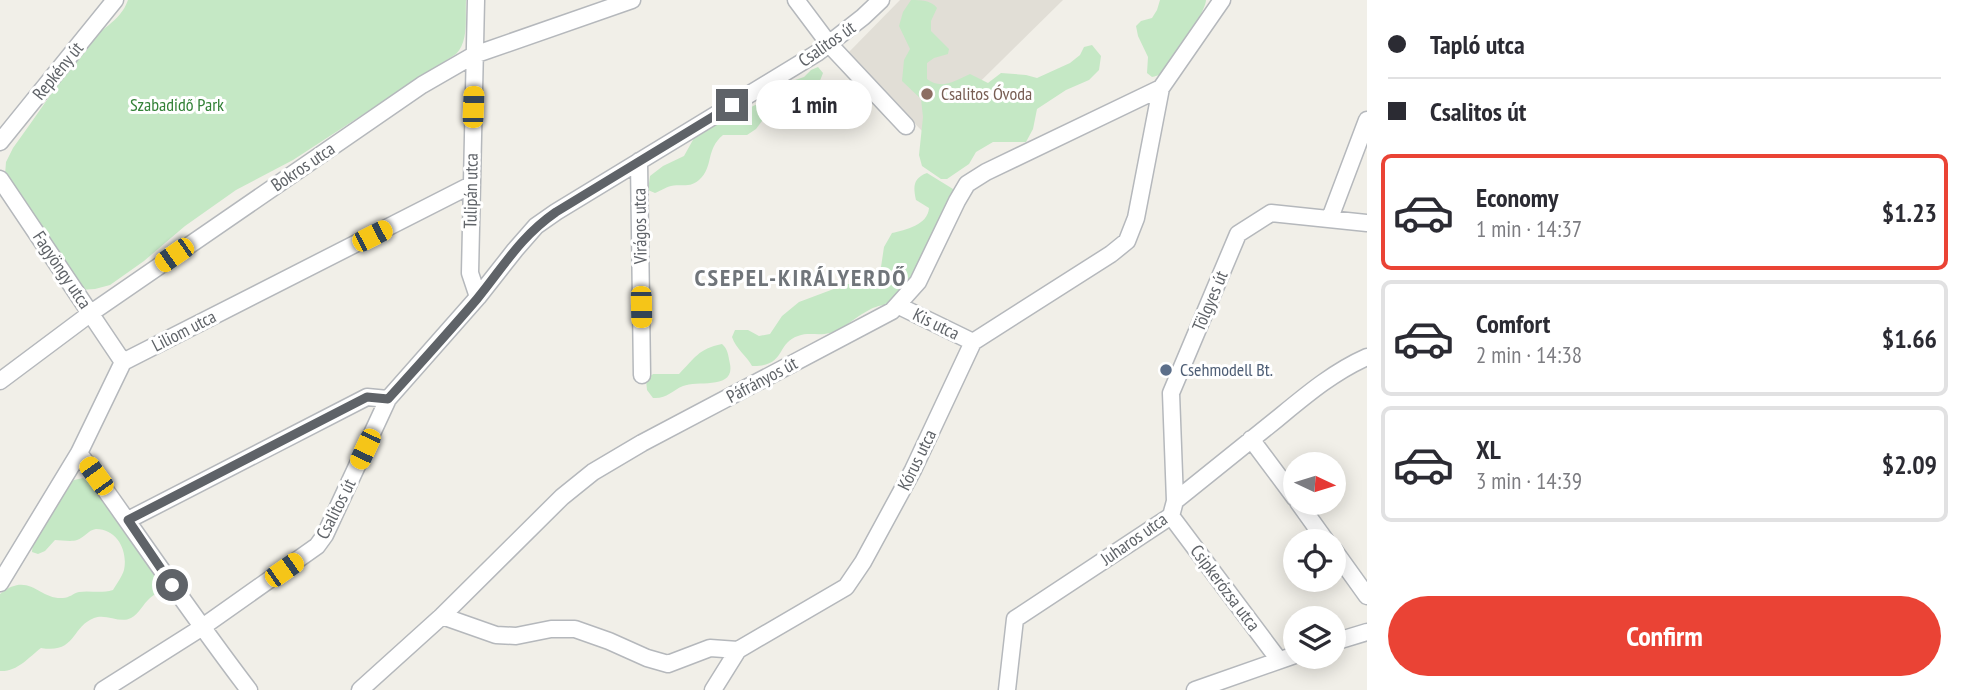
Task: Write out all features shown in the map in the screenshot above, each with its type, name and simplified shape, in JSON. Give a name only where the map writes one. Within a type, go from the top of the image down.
[{"type":"street","name":"Repkény út","points":[[0,142],[115,0]]},
{"type":"street","name":"Tulipán utca","points":[[476,0],[470,273],[478,297]]},
{"type":"street","name":"Bokros utca","points":[[0,381],[91,313],[422,85],[474,55],[632,0]]},
{"type":"street","points":[[796,0],[829,44],[906,126]]},
{"type":"street","name":"Csalitos út","points":[[103,690],[201,628],[317,546],[326,536],[388,399],[536,226],[829,44],[881,0]]},
{"type":"street","points":[[973,342],[1127,241],[1136,218],[1161,88],[1223,0]]},
{"type":"street","name":"Páfrányos út","points":[[360,690],[442,616],[562,497],[593,472],[642,443],[899,306],[918,282],[967,184],[986,172],[1161,88]]},
{"type":"street","points":[[1331,218],[1367,120]]},
{"type":"street","name":"Virágos utca","points":[[639,161],[642,375]]},
{"type":"street","name":"Fagyöngy utca","points":[[0,178],[123,362]]},
{"type":"street","name":"Liliom utca","points":[[123,362],[471,185]]},
{"type":"street","name":"Tölgyes út","points":[[1173,508],[1171,393],[1238,234],[1271,213],[1367,223]]},
{"type":"street","name":"Kis utca","points":[[899,306],[973,342]]},
{"type":"street","name":"Kórus utca","points":[[442,616],[496,635],[516,636],[551,629],[575,629],[668,664],[710,648],[737,650],[846,587],[863,562],[913,470],[973,342]]},
{"type":"street","name":"Juharos utca","points":[[1007,690],[1015,619],[1173,508],[1251,439],[1314,389],[1367,357]]},
{"type":"street","points":[[0,583],[79,453],[123,362]]},
{"type":"street","points":[[128,520],[367,397],[388,399]]},
{"type":"street","points":[[1251,439],[1283,482]]},
{"type":"street","points":[[79,453],[201,628],[249,690]]},
{"type":"street","name":"Csipkerózsa utca","points":[[1173,508],[1283,652]]},
{"type":"street","points":[[1346,567],[1367,596]]},
{"type":"street","points":[[1346,638],[1367,632]]},
{"type":"street","points":[[713,690],[737,650]]},
{"type":"street","points":[[1195,690],[1283,658]]},
{"type":"shaded area","name":"Csalitos Óvoda","points":[[900,0],[1063,0],[926,135],[847,54]]},
{"type":"green space","name":"Szabadidő Park","points":[[128,0],[466,0],[466,29],[463,43],[456,54],[293,160],[236,190],[110,285],[80,290],[5,175],[6,162],[13,148],[85,47],[120,15]]},
{"type":"green space","points":[[911,0],[922,0],[935,5],[937,8],[931,21],[931,31],[949,49],[948,54],[927,63],[927,79],[932,82],[948,83],[970,74],[988,83],[1001,73],[1037,78],[1070,63],[1080,55],[1084,47],[1092,45],[1101,56],[1099,70],[1089,80],[1066,90],[1037,109],[1033,129],[1026,142],[993,142],[976,152],[969,164],[947,179],[941,179],[922,166],[919,155],[923,117],[921,99],[902,81],[904,60],[910,49],[899,26],[903,12]]},
{"type":"green space","points":[[1160,0],[1206,0],[1195,26],[1173,61],[1161,74],[1152,77],[1147,73],[1148,57],[1136,26],[1141,21],[1152,18]]},
{"type":"green space","points":[[818,67],[823,73],[814,96],[801,109],[773,114],[747,135],[723,135],[714,147],[707,170],[696,182],[671,186],[655,193],[648,190],[650,176],[684,156],[694,138],[707,125],[723,117],[738,117],[753,106],[783,93],[792,81],[804,77]]},
{"type":"green space","points":[[927,173],[953,189],[954,197],[917,272],[897,297],[870,309],[834,332],[806,334],[791,339],[776,359],[770,363],[752,366],[732,337],[735,330],[748,330],[759,336],[770,334],[782,316],[799,302],[847,284],[866,284],[875,280],[881,267],[884,247],[892,233],[915,226],[928,214],[929,208],[916,200],[914,191],[917,180]]},
{"type":"green space","points":[[722,344],[727,350],[730,364],[727,378],[683,386],[658,398],[653,398],[647,390],[646,380],[653,374],[679,374],[702,351]]},
{"type":"green space","points":[[83,478],[92,485],[163,582],[162,585],[131,618],[94,618],[81,627],[67,644],[52,649],[41,648],[17,667],[0,671],[0,594],[19,585],[65,598],[79,592],[108,591],[113,590],[123,573],[123,549],[116,537],[104,530],[93,530],[75,541],[55,540],[45,551],[38,554],[32,552],[33,541],[64,489],[74,480]]},
{"type":"place","name":"Csalitos Óvoda","points":[[927,94]]},
{"type":"place","name":"Csehmodell Bt.","points":[[1166,370]]},
{"type":"district","name":"CSEPEL-KIRÁLYERDŐ","points":[[801,278]]},
{"type":"route","points":[[172,585],[128,520],[367,397],[388,399],[536,226],[732,105]]}]
